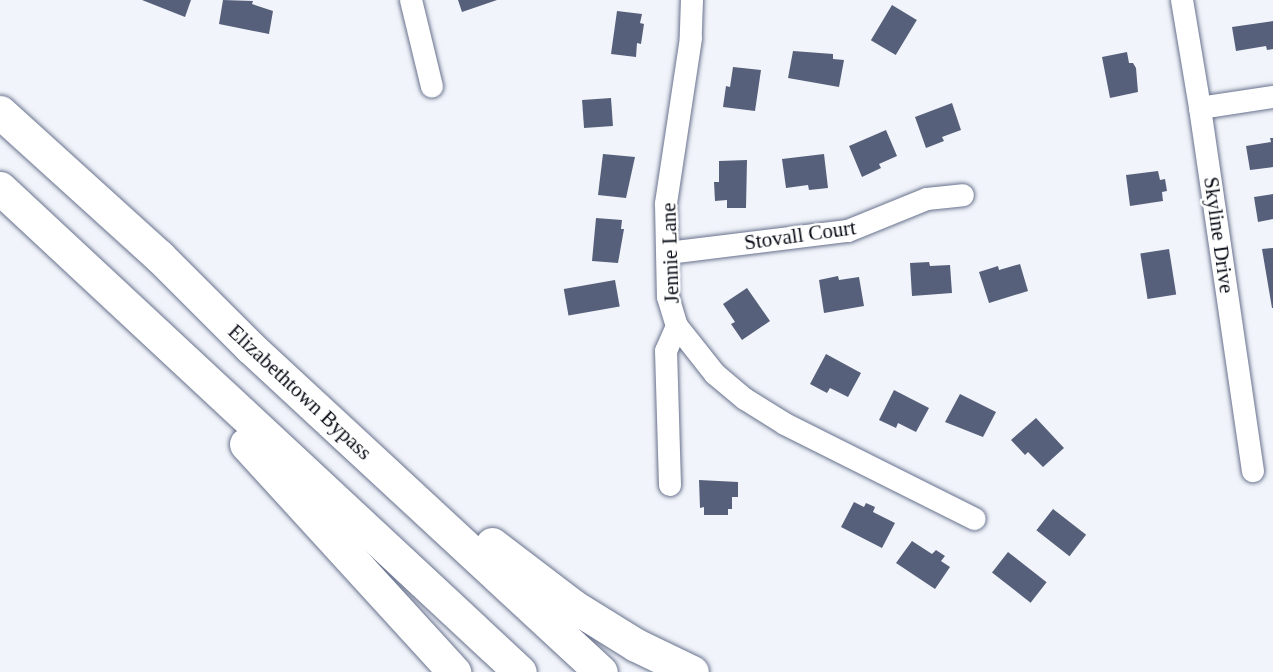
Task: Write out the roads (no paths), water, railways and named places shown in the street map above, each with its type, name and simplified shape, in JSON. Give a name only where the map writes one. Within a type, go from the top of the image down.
[{"type":"highway","name":"Elizabethtown Bypass","points":[[0,112],[159,256],[250,347],[601,672]]},
{"type":"highway","points":[[0,189],[520,672]]},
{"type":"highway","points":[[159,256],[513,562],[582,612],[636,645],[692,672]]},
{"type":"highway","points":[[74,258],[454,672]]},
{"type":"street","points":[[411,0],[432,87]]},
{"type":"street","name":"Jennie Lane","points":[[692,0],[691,38],[666,204],[668,297],[677,326],[715,374],[746,399],[785,424],[975,519]]},
{"type":"street","name":"Skyline Drive","points":[[1182,0],[1200,108],[1252,471]]},
{"type":"street","points":[[1200,108],[1273,97]]},
{"type":"street","name":"Stovall Court","points":[[668,253],[849,231],[927,199],[963,195]]},
{"type":"street","points":[[670,485],[666,351],[677,326]]}]
